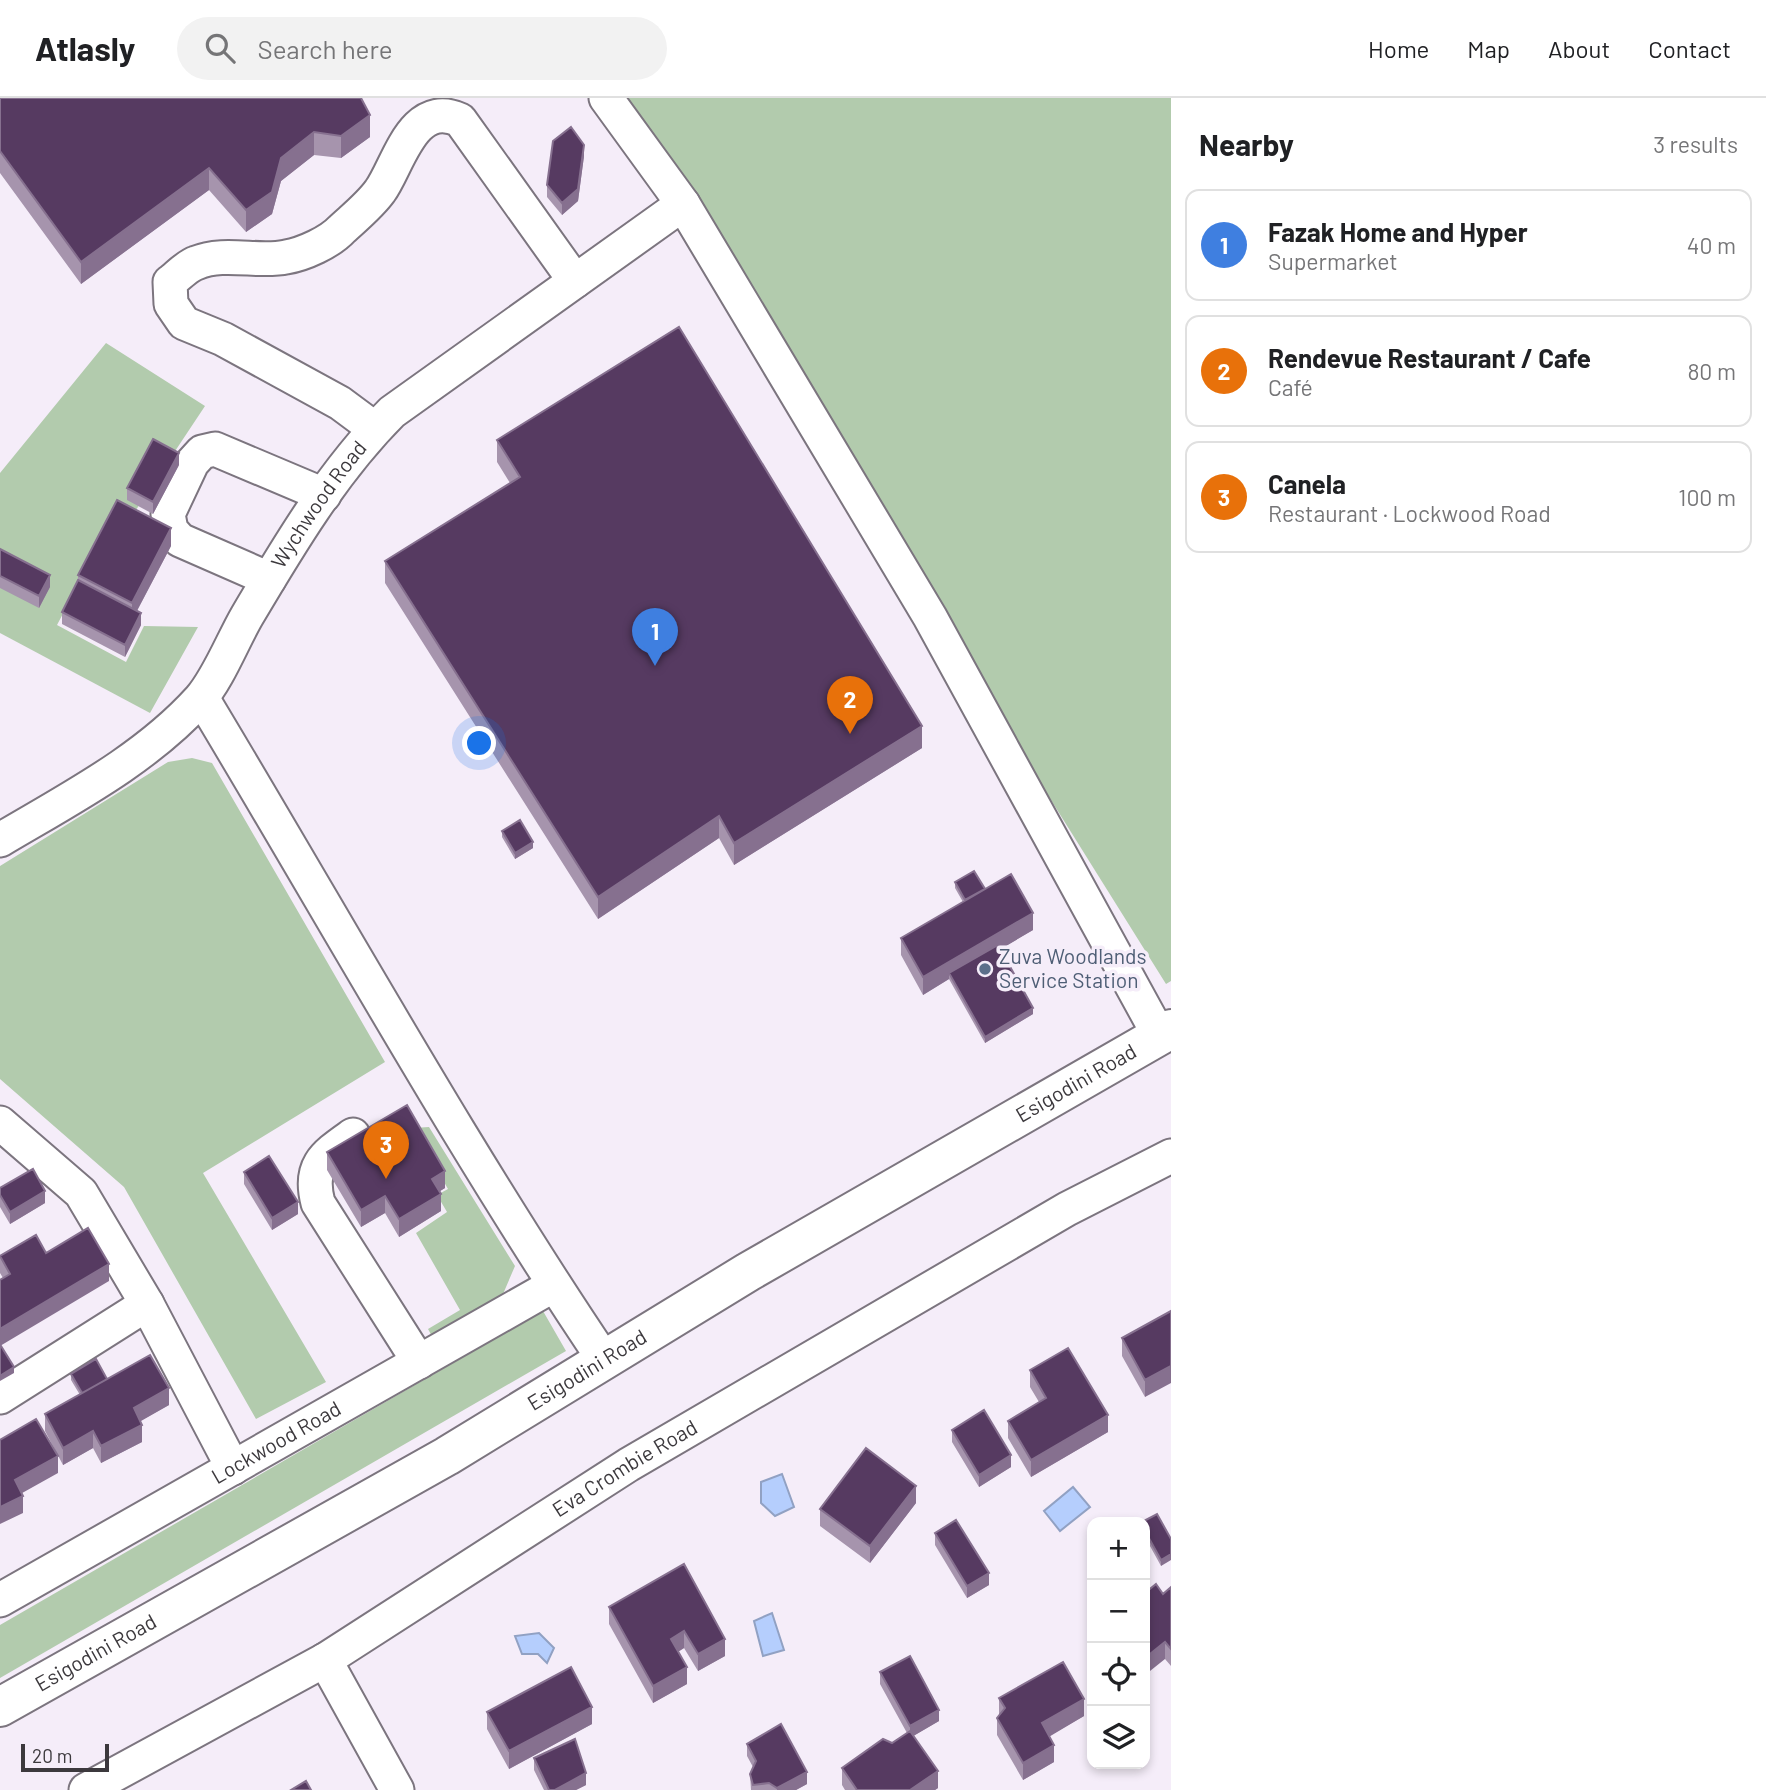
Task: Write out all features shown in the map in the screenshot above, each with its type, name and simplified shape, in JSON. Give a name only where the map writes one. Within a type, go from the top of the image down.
[{"type":"main road","name":"Esigodini Road","points":[[0,1707],[267,1559],[605,1361],[796,1245],[1165,1032]]},
{"type":"street","points":[[607,98],[683,204],[930,617],[1165,1032]]},
{"type":"street","points":[[375,429],[340,403],[223,339],[184,323],[171,304],[170,282],[195,263],[245,256],[285,258],[334,237],[381,190],[399,142],[419,111],[433,104],[449,107],[460,120],[575,281]]},
{"type":"street","name":"Wychwood Road","points":[[0,840],[103,779],[160,736],[202,698],[269,579],[324,495],[375,429],[392,412],[683,204]]},
{"type":"street","points":[[269,579],[180,540],[171,530],[168,514],[192,463],[202,452],[215,449],[324,495]]},
{"type":"street","points":[[202,698],[405,1043],[554,1285],[605,1361]]},
{"type":"street","points":[[0,1123],[81,1193],[146,1304],[233,1468]]},
{"type":"street","points":[[353,1135],[324,1156],[319,1164],[315,1192],[318,1203],[419,1362]]},
{"type":"street","name":"Eva Crombie Road","points":[[86,1790],[325,1660],[640,1458],[1067,1209],[1171,1156]]},
{"type":"street","name":"Lockwood Road","points":[[0,1600],[554,1285]]},
{"type":"street","points":[[0,1397],[146,1304]]},
{"type":"street","points":[[325,1660],[397,1790]]},
{"type":"green space","points":[[612,98],[1171,98],[1171,981],[1166,984]]},
{"type":"green space","points":[[106,343],[205,406],[130,519],[116,513],[57,625],[126,662],[144,626],[198,627],[150,713],[0,633],[0,473]]},
{"type":"green space","points":[[192,758],[212,763],[385,1062],[203,1173],[326,1382],[256,1419],[124,1187],[0,1079],[0,866],[168,762]]},
{"type":"green space","points":[[429,1127],[515,1266],[500,1301],[434,1340],[428,1329],[460,1310],[416,1233],[447,1212],[437,1195],[448,1189],[413,1128]]},
{"type":"green space","points":[[543,1311],[566,1351],[0,1678],[0,1625]]},
{"type":"water","points":[[782,1474],[794,1507],[775,1516],[761,1503],[761,1482]]},
{"type":"water","points":[[1073,1487],[1090,1507],[1060,1531],[1044,1511]]},
{"type":"water","points":[[772,1613],[784,1650],[763,1656],[754,1621]]},
{"type":"water","points":[[539,1633],[554,1648],[547,1663],[538,1654],[522,1654],[515,1636]]},
{"type":"building","points":[[0,98],[361,98],[370,115],[341,136],[314,132],[281,158],[272,192],[246,210],[209,168],[81,262],[0,151]]},
{"type":"building","points":[[571,127],[584,145],[578,189],[562,203],[547,185],[553,141]]},
{"type":"building","points":[[679,327],[922,726],[734,843],[719,816],[598,897],[385,561],[520,477],[497,440]]},
{"type":"building","points":[[153,439],[179,453],[153,502],[127,488]]},
{"type":"building","points":[[117,500],[171,528],[132,603],[78,575]]},
{"type":"building","points":[[0,549],[50,575],[39,596],[0,576]]},
{"type":"building","points":[[78,580],[141,613],[125,645],[62,612]]},
{"type":"building","points":[[520,820],[533,842],[515,853],[502,831]]},
{"type":"building","points":[[974,871],[985,889],[965,900],[955,882]]},
{"type":"building","points":[[1011,874],[1033,913],[923,977],[901,938]]},
{"type":"building","points":[[998,945],[1033,1008],[985,1037],[949,973]]},
{"type":"building","points":[[407,1105],[445,1171],[432,1179],[441,1194],[399,1219],[385,1196],[361,1210],[327,1152]]},
{"type":"building","points":[[269,1156],[298,1202],[272,1218],[244,1172]]},
{"type":"building","points":[[33,1169],[45,1191],[10,1212],[0,1195],[0,1188]]},
{"type":"building","points":[[88,1228],[109,1264],[0,1329],[0,1280],[10,1274],[0,1256],[36,1235],[46,1253]]},
{"type":"building","points":[[1171,1311],[1171,1366],[1145,1380],[1122,1338]]},
{"type":"building","points":[[0,1346],[14,1367],[0,1376]]},
{"type":"building","points":[[1068,1348],[1108,1415],[1031,1460],[1008,1421],[1046,1398],[1030,1370]]},
{"type":"building","points":[[150,1355],[169,1388],[134,1408],[142,1425],[101,1446],[93,1431],[63,1448],[45,1414]]},
{"type":"building","points":[[96,1359],[107,1379],[82,1393],[71,1374]]},
{"type":"building","points":[[984,1410],[1011,1455],[979,1475],[952,1430]]},
{"type":"building","points":[[36,1419],[58,1456],[15,1480],[23,1496],[0,1507],[0,1440]]},
{"type":"building","points":[[866,1448],[916,1486],[870,1546],[820,1509]]},
{"type":"building","points":[[1157,1514],[1171,1539],[1171,1554],[1161,1560],[1150,1540],[1150,1518]]},
{"type":"building","points":[[956,1520],[989,1573],[967,1586],[935,1533]]},
{"type":"building","points":[[684,1564],[725,1639],[698,1654],[684,1631],[671,1639],[687,1667],[653,1686],[609,1607]]},
{"type":"building","points":[[1156,1584],[1163,1594],[1171,1587],[1171,1649],[1165,1642],[1150,1654],[1150,1643],[1150,1589]]},
{"type":"building","points":[[910,1656],[939,1710],[910,1726],[880,1672]]},
{"type":"building","points":[[1063,1662],[1084,1699],[1042,1723],[1054,1745],[1023,1763],[997,1718],[1005,1708],[999,1698]]},
{"type":"building","points":[[571,1667],[592,1707],[509,1751],[487,1712]]},
{"type":"building","points":[[781,1724],[807,1772],[777,1788],[769,1783],[753,1785],[750,1774],[756,1761],[747,1744]]},
{"type":"building","points":[[910,1731],[938,1771],[910,1790],[857,1790],[842,1768],[883,1739],[892,1743]]},
{"type":"building","points":[[575,1739],[586,1773],[555,1790],[549,1790],[534,1758]]},
{"type":"building","points":[[306,1781],[311,1790],[291,1790]]},
{"type":"place","name":"Fazak Home and Hyper","points":[[655,666]]},
{"type":"place","name":"Rendevue Restaurant / Cafe","points":[[850,734]]},
{"type":"place","name":"Zuva Woodlands Service Station","points":[[985,969]]},
{"type":"place","name":"Canela","points":[[386,1179]]}]
